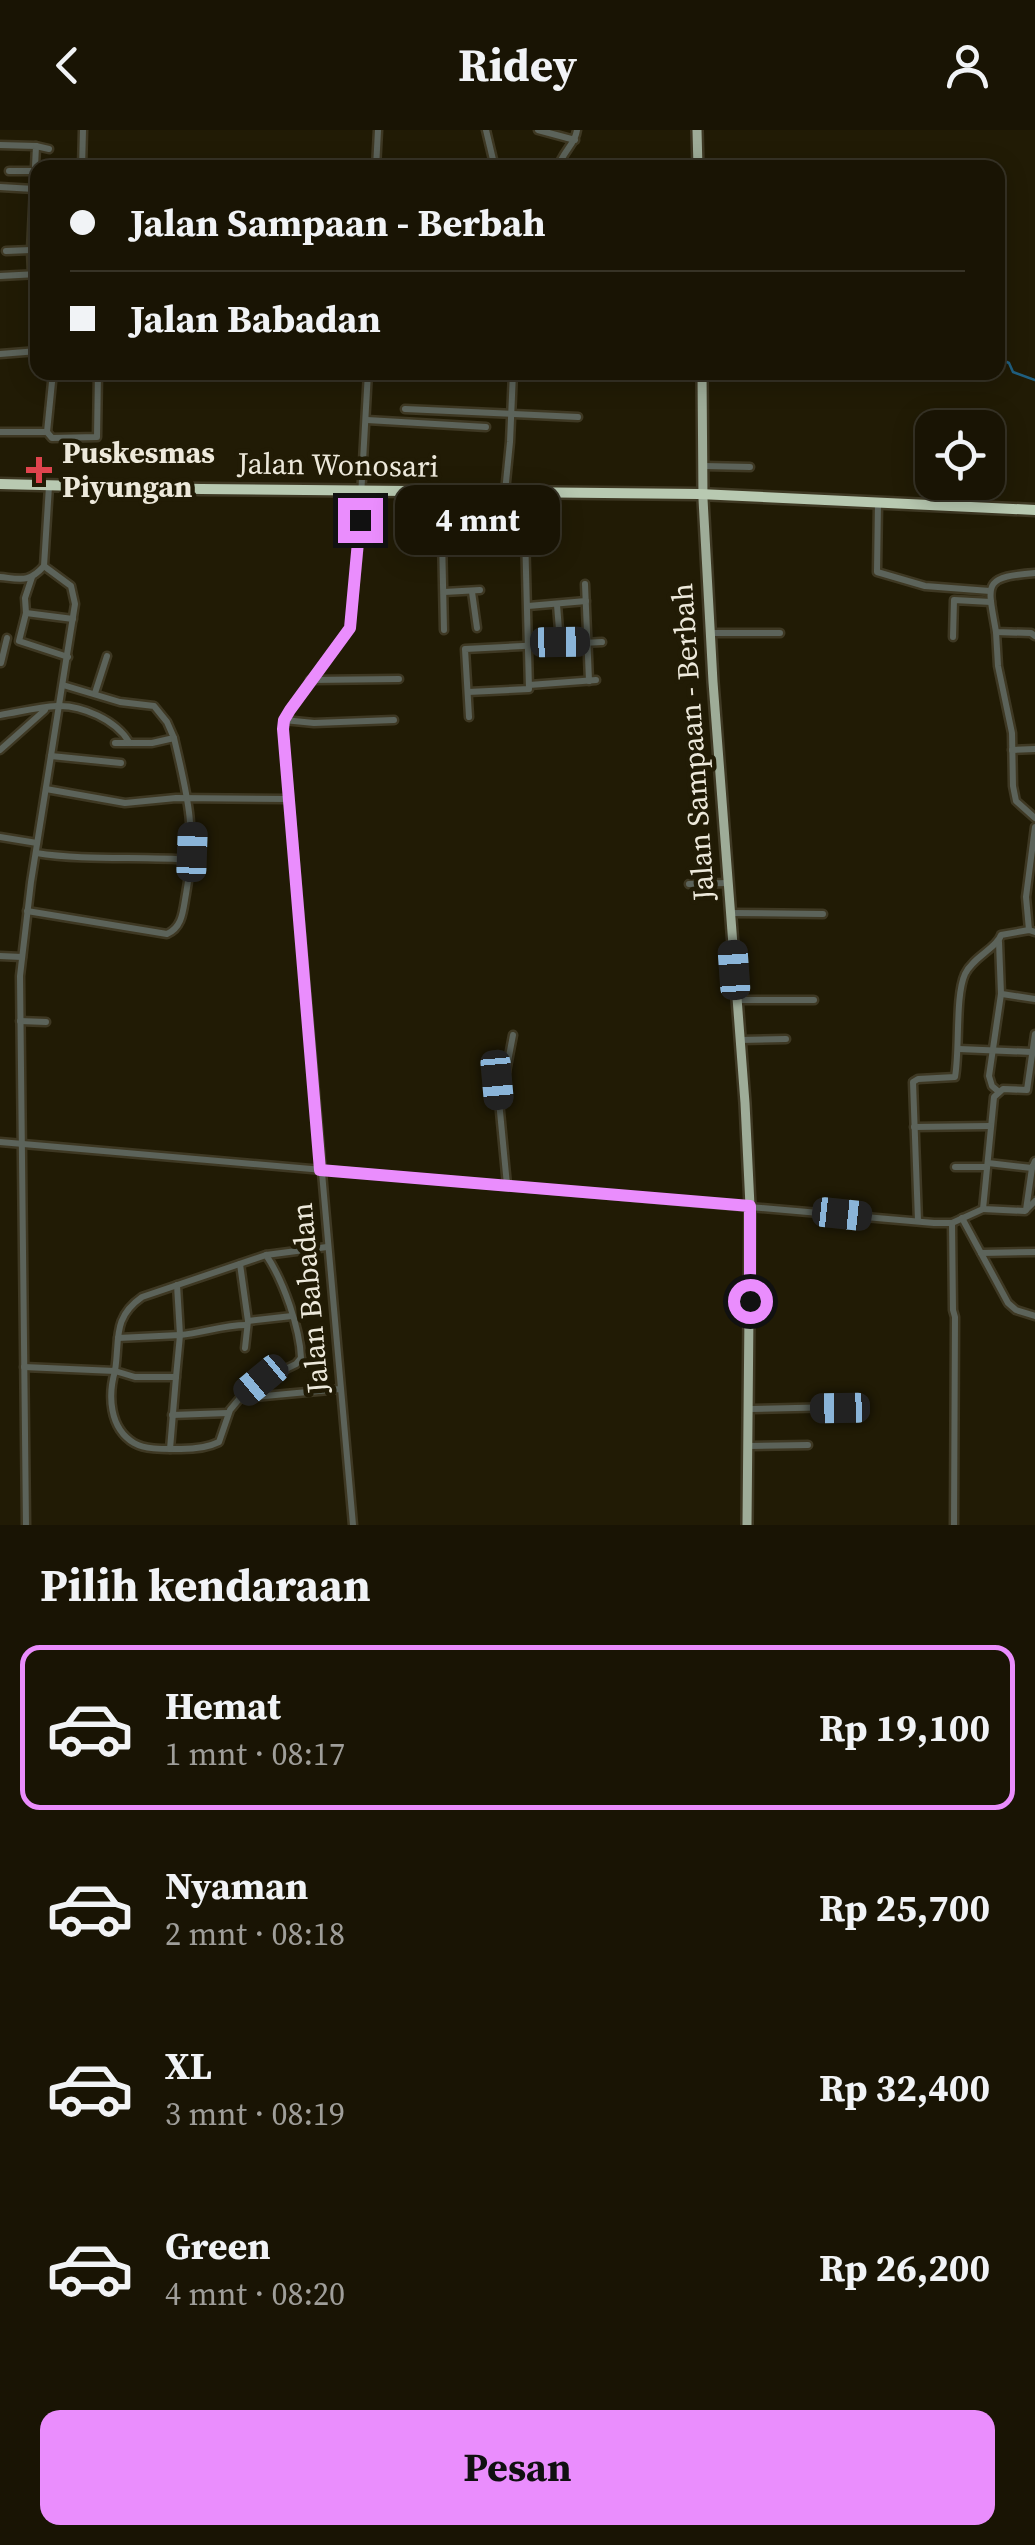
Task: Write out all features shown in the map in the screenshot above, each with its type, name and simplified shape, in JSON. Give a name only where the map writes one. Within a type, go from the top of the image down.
[{"type":"highway","name":"Jalan Wonosari","points":[[0,484],[703,494],[1035,510]]},
{"type":"main road","points":[[697,130],[698,160]]},
{"type":"main road","name":"Jalan Sampaan - Berbah","points":[[702,380],[710,633],[750,1206],[747,1525]]},
{"type":"street","points":[[82,160],[83,130]]},
{"type":"street","points":[[376,160],[378,130]]},
{"type":"street","points":[[486,130],[493,160]]},
{"type":"street","points":[[538,130],[575,140]]},
{"type":"street","points":[[561,160],[575,140],[577,130]]},
{"type":"street","points":[[0,145],[49,149]]},
{"type":"street","points":[[35,160],[36,146]]},
{"type":"street","points":[[8,171],[30,170]]},
{"type":"street","points":[[0,188],[30,189]]},
{"type":"street","points":[[6,251],[30,250]]},
{"type":"street","points":[[0,276],[30,274]]},
{"type":"street","points":[[0,354],[30,352]]},
{"type":"street","points":[[52,380],[48,432],[52,438],[98,438],[98,380]]},
{"type":"street","points":[[368,380],[350,628],[284,720],[394,720]]},
{"type":"street","points":[[504,492],[513,380]]},
{"type":"street","points":[[405,410],[578,417]]},
{"type":"street","points":[[461,429],[464,412]]},
{"type":"street","points":[[367,420],[461,429],[486,427]]},
{"type":"street","points":[[0,432],[48,432]]},
{"type":"street","points":[[704,466],[750,467]]},
{"type":"street","points":[[0,576],[27,579],[44,566],[50,485]]},
{"type":"street","points":[[441,491],[444,630]]},
{"type":"street","points":[[468,692],[529,688],[524,492]]},
{"type":"street","points":[[878,502],[877,572],[926,586],[990,590]]},
{"type":"street","points":[[26,1525],[22,957],[68,658],[74,593],[72,586],[44,566]]},
{"type":"street","points":[[1035,573],[1003,576],[996,579],[990,590],[996,654],[1012,733],[1012,786],[1016,802],[1035,818]]},
{"type":"street","points":[[18,641],[32,577]]},
{"type":"street","points":[[529,685],[593,681],[584,584]]},
{"type":"street","points":[[444,592],[476,591],[477,628]]},
{"type":"street","points":[[953,638],[954,600],[991,602]]},
{"type":"street","points":[[528,606],[586,601]]},
{"type":"street","points":[[557,605],[560,642]]},
{"type":"street","points":[[26,613],[73,619]]},
{"type":"street","points":[[996,632],[1035,636]]},
{"type":"street","points":[[710,633],[780,633]]},
{"type":"street","points":[[1,663],[3,636],[68,658]]},
{"type":"street","points":[[469,717],[465,649],[602,642]]},
{"type":"street","points":[[95,694],[107,656]]},
{"type":"street","points":[[310,680],[398,680]]},
{"type":"street","points":[[27,911],[167,934],[176,930],[182,920],[193,830],[168,722],[154,706],[120,702],[62,685]]},
{"type":"street","points":[[0,715],[59,706],[90,712],[120,731],[128,742]]},
{"type":"street","points":[[0,748],[43,709]]},
{"type":"street","name":"Jalan Babadan","points":[[284,720],[283,746],[352,1525]]},
{"type":"street","points":[[115,743],[152,743],[174,738]]},
{"type":"street","points":[[1012,750],[1035,749]]},
{"type":"street","points":[[51,756],[121,763]]},
{"type":"street","points":[[46,789],[126,802],[288,799]]},
{"type":"street","points":[[999,1092],[988,1076],[1001,994],[998,937],[1032,931],[1026,897],[1035,827]]},
{"type":"street","points":[[0,837],[37,843]]},
{"type":"street","points":[[36,853],[78,858],[191,860]]},
{"type":"street","points":[[689,884],[727,883]]},
{"type":"street","points":[[730,913],[823,914]]},
{"type":"street","points":[[918,1221],[913,1082],[956,1077],[964,976],[977,958],[999,942]]},
{"type":"street","points":[[0,956],[22,957]]},
{"type":"street","points":[[1001,994],[1035,999]]},
{"type":"street","points":[[736,1000],[814,1000]]},
{"type":"street","points":[[20,1021],[46,1022]]},
{"type":"street","points":[[983,1209],[994,1098],[1004,1089],[1031,1090],[1035,1034]]},
{"type":"street","points":[[508,1185],[497,1080],[506,1072],[512,1035]]},
{"type":"street","points":[[740,1040],[786,1039]]},
{"type":"street","points":[[959,1049],[992,1052],[1033,1048]]},
{"type":"street","points":[[914,1127],[990,1126]]},
{"type":"street","points":[[0,1142],[952,1223],[983,1209],[1026,1211],[1035,1202]]},
{"type":"street","points":[[954,1167],[1033,1165],[1026,1211]]},
{"type":"street","points":[[962,1218],[1008,1303],[1035,1316]]},
{"type":"street","points":[[952,1223],[954,1525]]},
{"type":"street","points":[[266,1255],[274,1266],[292,1316],[300,1360],[261,1380],[240,1398],[228,1413],[220,1442],[196,1449],[170,1449],[146,1448],[132,1442],[111,1408],[118,1338],[127,1308],[142,1297],[266,1255],[327,1247]]},
{"type":"street","points":[[982,1252],[1035,1252]]},
{"type":"street","points":[[240,1264],[247,1323],[245,1348]]},
{"type":"street","points":[[170,1449],[180,1335],[177,1285]]},
{"type":"street","points":[[118,1338],[212,1332],[228,1325],[292,1316]]},
{"type":"street","points":[[24,1366],[176,1377]]},
{"type":"street","points":[[240,1398],[340,1389]]},
{"type":"street","points":[[750,1410],[840,1408]]},
{"type":"street","points":[[172,1415],[228,1413]]},
{"type":"street","points":[[749,1446],[808,1445]]},
{"type":"waterway","points":[[1005,361],[1013,372],[1035,380]]},
{"type":"place","name":"Puskesmas Piyungan","points":[[39,470]]},
{"type":"route","points":[[360,520],[350,628],[290,710],[283,729],[320,1170],[750,1206],[750,1301]]}]
